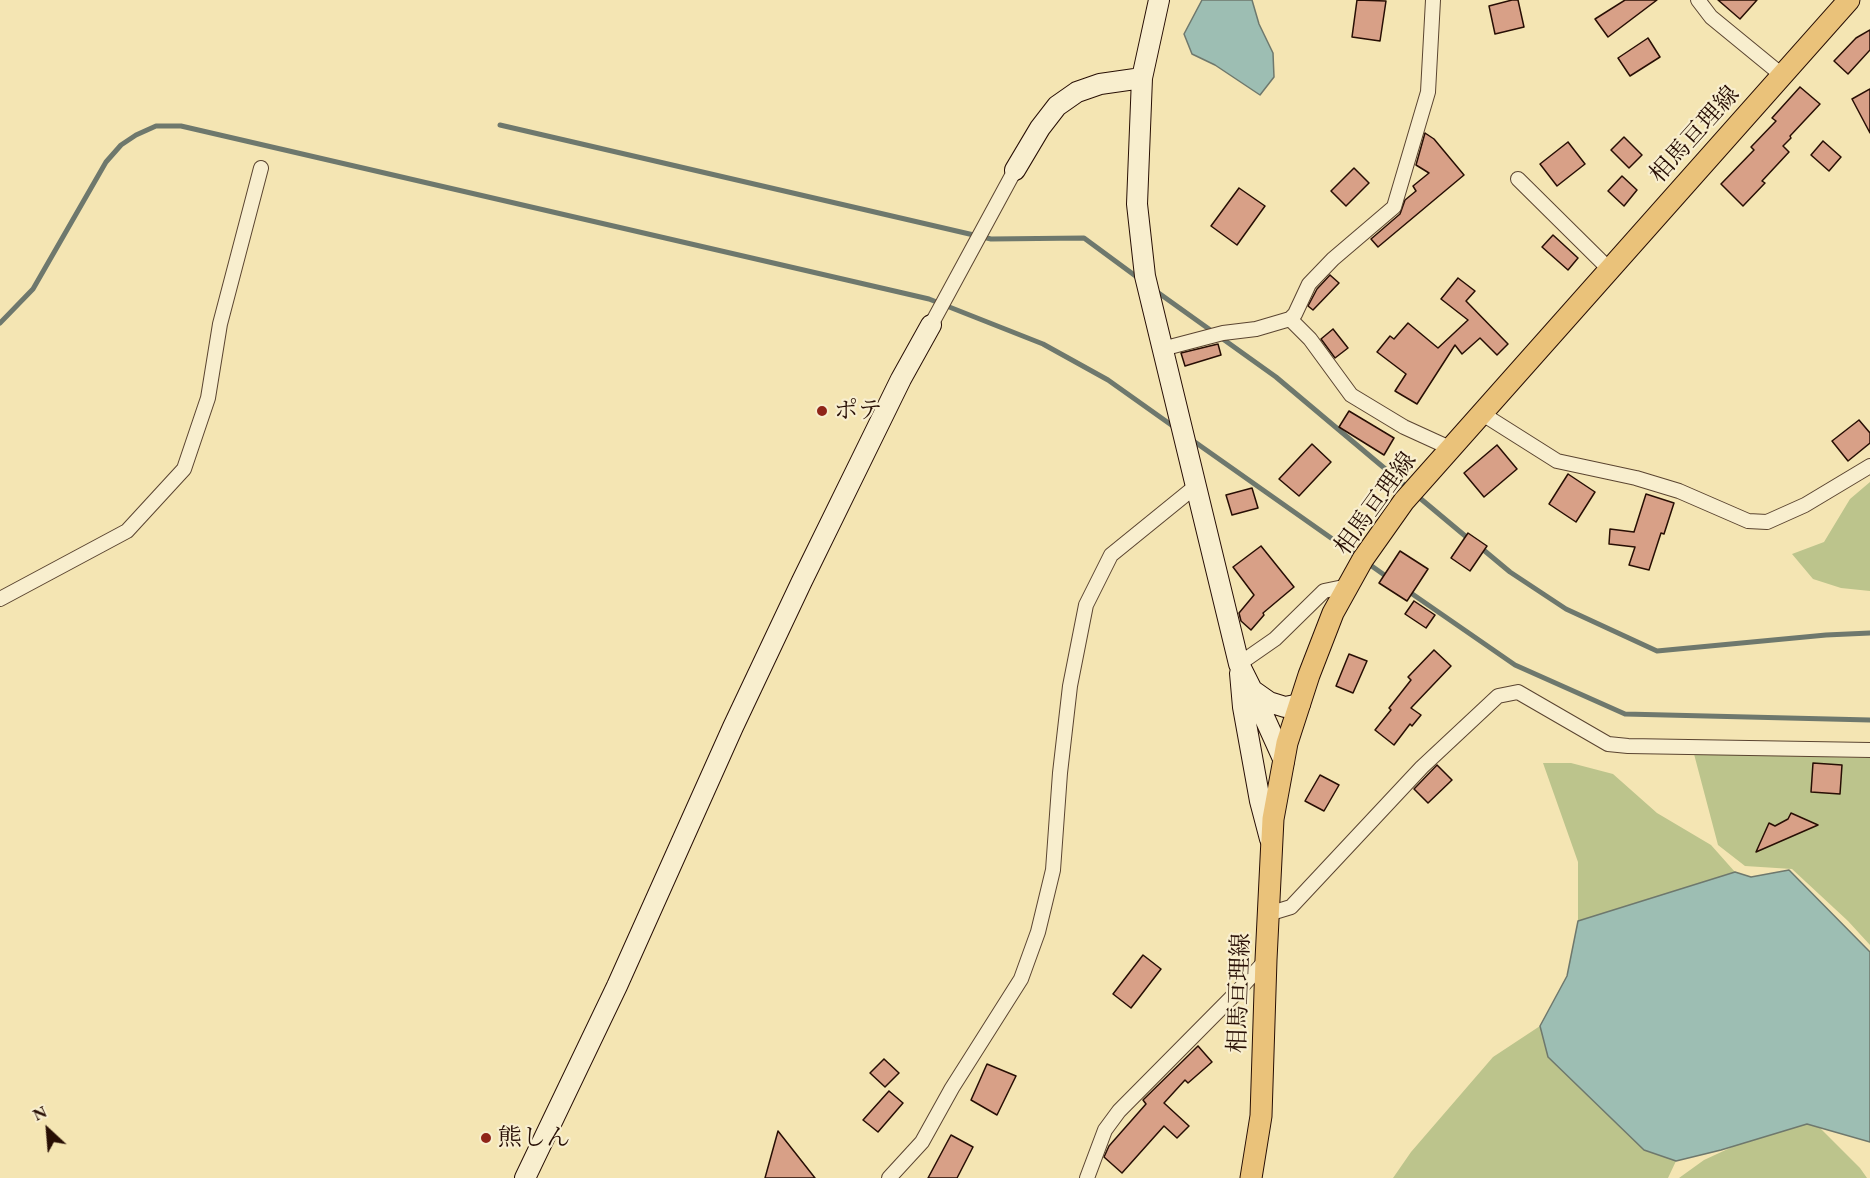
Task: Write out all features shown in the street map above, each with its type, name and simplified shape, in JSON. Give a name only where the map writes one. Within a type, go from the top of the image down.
[{"type":"main road","name":"相馬亘理線","points":[[1251,1178],[1261,1116],[1273,819],[1287,743],[1334,613],[1364,558],[1404,501],[1849,0]]},
{"type":"street","points":[[1159,0],[1142,78],[1137,204],[1145,276],[1239,664],[1260,801],[1272,844]]},
{"type":"street","points":[[1162,349],[1224,333],[1256,329],[1290,319],[1295,314],[1309,284],[1333,259],[1394,207],[1428,92],[1433,0]]},
{"type":"street","points":[[1698,0],[1711,17],[1783,76]]},
{"type":"street","points":[[525,1178],[617,986],[733,727],[802,581],[901,379],[1015,170],[1040,128],[1057,106],[1077,92],[1100,84],[1142,78]]},
{"type":"street","points":[[0,599],[127,531],[184,469],[208,398],[220,324],[261,168]]},
{"type":"street","points":[[1518,179],[1610,269]]},
{"type":"street","points":[[1290,319],[1310,339],[1351,395],[1404,427],[1450,448]]},
{"type":"street","points":[[1481,413],[1557,461],[1636,478],[1678,491],[1748,521],[1767,522],[1805,505],[1870,466]]},
{"type":"street","points":[[889,1178],[922,1142],[952,1088],[1021,979],[1038,932],[1053,870],[1060,773],[1069,697],[1086,605],[1111,555],[1196,486]]},
{"type":"street","points":[[1239,664],[1275,639],[1324,591],[1348,586]]},
{"type":"street","points":[[1239,664],[1284,761]]},
{"type":"street","points":[[1252,690],[1269,702],[1285,707],[1300,704]]},
{"type":"street","points":[[1269,914],[1291,907],[1422,767],[1498,696],[1518,693],[1608,744],[1870,750]]},
{"type":"street","points":[[1087,1178],[1105,1130],[1119,1111],[1266,960]]},
{"type":"green space","points":[[1870,482],[1870,591],[1841,588],[1813,579],[1792,554],[1824,542],[1850,499]]},
{"type":"green space","points":[[1694,754],[1870,758],[1870,945],[1848,921],[1792,869],[1745,866],[1718,845]]},
{"type":"green space","points":[[1543,763],[1571,763],[1613,774],[1657,813],[1711,845],[1735,872],[1578,921],[1578,862]]},
{"type":"green space","points":[[1540,1026],[1549,1057],[1644,1150],[1676,1161],[1668,1178],[1393,1178],[1411,1152],[1493,1057]]},
{"type":"green space","points":[[1795,1118],[1820,1128],[1867,1178],[1679,1178],[1704,1160]]},
{"type":"water","points":[[1202,0],[1252,0],[1259,24],[1273,53],[1274,77],[1260,95],[1215,65],[1192,54],[1184,34]]},
{"type":"water","points":[[1789,870],[1870,952],[1870,1142],[1807,1124],[1676,1161],[1644,1150],[1548,1057],[1540,1026],[1567,976],[1578,921],[1735,872],[1751,877]]},
{"type":"building","points":[[1357,0],[1386,1],[1380,41],[1352,37]]},
{"type":"building","points":[[1518,0],[1524,27],[1495,34],[1489,6]]},
{"type":"building","points":[[1625,0],[1657,0],[1608,37],[1595,19]]},
{"type":"building","points":[[1718,0],[1757,0],[1740,19]]},
{"type":"building","points":[[1870,30],[1870,50],[1848,74],[1834,61],[1856,38]]},
{"type":"building","points":[[1648,38],[1660,57],[1630,76],[1618,58]]},
{"type":"building","points":[[1800,87],[1820,104],[1790,136],[1791,138],[1783,146],[1789,152],[1762,181],[1765,183],[1743,206],[1721,184],[1754,150],[1751,147],[1776,121],[1772,118]]},
{"type":"building","points":[[1870,89],[1870,133],[1852,99]]},
{"type":"building","points":[[1425,133],[1434,139],[1464,175],[1378,247],[1371,239],[1400,214],[1405,200],[1416,191],[1413,186],[1429,173],[1416,165]]},
{"type":"building","points":[[1624,137],[1642,155],[1629,168],[1611,150]]},
{"type":"building","points":[[1823,141],[1841,157],[1829,171],[1811,155]]},
{"type":"building","points":[[1568,142],[1585,164],[1557,186],[1540,164]]},
{"type":"building","points":[[1354,168],[1369,183],[1346,206],[1331,191]]},
{"type":"building","points":[[1622,176],[1637,190],[1624,206],[1608,191]]},
{"type":"building","points":[[1239,188],[1265,206],[1237,245],[1211,226]]},
{"type":"building","points":[[1553,235],[1578,258],[1568,270],[1542,247]]},
{"type":"building","points":[[1330,275],[1339,283],[1313,310],[1308,306],[1317,289]]},
{"type":"building","points":[[1458,278],[1475,291],[1466,301],[1508,344],[1497,355],[1480,338],[1462,354],[1455,345],[1417,404],[1395,391],[1406,374],[1377,352],[1390,336],[1394,339],[1408,323],[1438,348],[1468,320],[1441,299]]},
{"type":"building","points":[[1333,329],[1348,348],[1335,358],[1321,339]]},
{"type":"building","points":[[1218,344],[1221,355],[1185,366],[1181,353]]},
{"type":"building","points":[[1349,411],[1394,438],[1384,455],[1339,427]]},
{"type":"building","points":[[1859,420],[1870,433],[1870,443],[1848,461],[1832,441]]},
{"type":"building","points":[[1312,444],[1331,462],[1299,496],[1279,479]]},
{"type":"building","points":[[1497,445],[1517,469],[1484,497],[1464,473]]},
{"type":"building","points":[[1568,474],[1595,492],[1576,522],[1549,504]]},
{"type":"building","points":[[1252,488],[1258,508],[1232,515],[1226,495]]},
{"type":"building","points":[[1646,494],[1674,503],[1649,570],[1629,565],[1635,547],[1609,544],[1610,529],[1634,532]]},
{"type":"building","points":[[1468,533],[1487,546],[1470,571],[1451,558]]},
{"type":"building","points":[[1261,546],[1294,587],[1263,613],[1264,615],[1251,630],[1241,621],[1239,613],[1254,595],[1233,567]]},
{"type":"building","points":[[1400,551],[1428,569],[1407,601],[1379,583]]},
{"type":"building","points":[[1414,601],[1435,615],[1426,628],[1405,614]]},
{"type":"building","points":[[1434,650],[1451,666],[1411,708],[1421,715],[1412,726],[1410,724],[1394,745],[1375,730],[1411,680],[1408,677]]},
{"type":"building","points":[[1349,654],[1367,661],[1353,693],[1336,686]]},
{"type":"building","points":[[1813,763],[1842,765],[1840,794],[1811,792]]},
{"type":"building","points":[[1437,765],[1452,780],[1428,803],[1414,789]]},
{"type":"building","points":[[1320,775],[1339,785],[1324,811],[1305,801]]},
{"type":"building","points":[[1791,813],[1818,825],[1756,852],[1769,823],[1775,826],[1788,819]]},
{"type":"building","points":[[1143,955],[1161,969],[1131,1008],[1113,994]]},
{"type":"building","points":[[1198,1046],[1212,1062],[1188,1083],[1185,1080],[1164,1103],[1189,1126],[1177,1138],[1164,1126],[1122,1173],[1104,1157],[1109,1146],[1146,1104],[1143,1100]]},
{"type":"building","points":[[884,1059],[899,1073],[885,1087],[870,1073]]},
{"type":"building","points":[[987,1064],[1016,1076],[997,1115],[971,1100]]},
{"type":"building","points":[[889,1091],[903,1103],[878,1132],[863,1120]]},
{"type":"building","points":[[778,1131],[815,1178],[765,1178]]},
{"type":"building","points":[[951,1135],[973,1147],[957,1178],[928,1178]]},
{"type":"waterway","points":[[500,125],[991,239],[1084,238],[1141,280]]},
{"type":"waterway","points":[[0,323],[33,289],[106,162],[121,145],[156,126],[181,126],[929,299],[1043,344],[1108,380],[1177,429]]},
{"type":"waterway","points":[[1153,289],[1276,377],[1408,488]]},
{"type":"waterway","points":[[1192,440],[1358,557]]},
{"type":"waterway","points":[[1415,494],[1470,540]]},
{"type":"waterway","points":[[1480,547],[1510,572],[1566,609],[1657,651],[1870,633]]},
{"type":"waterway","points":[[1366,562],[1390,579]]},
{"type":"waterway","points":[[1408,591],[1515,665],[1625,714],[1870,720]]},
{"type":"place","name":"ポテ","points":[[822,411]]},
{"type":"place","name":"熊しん","points":[[486,1138]]}]
